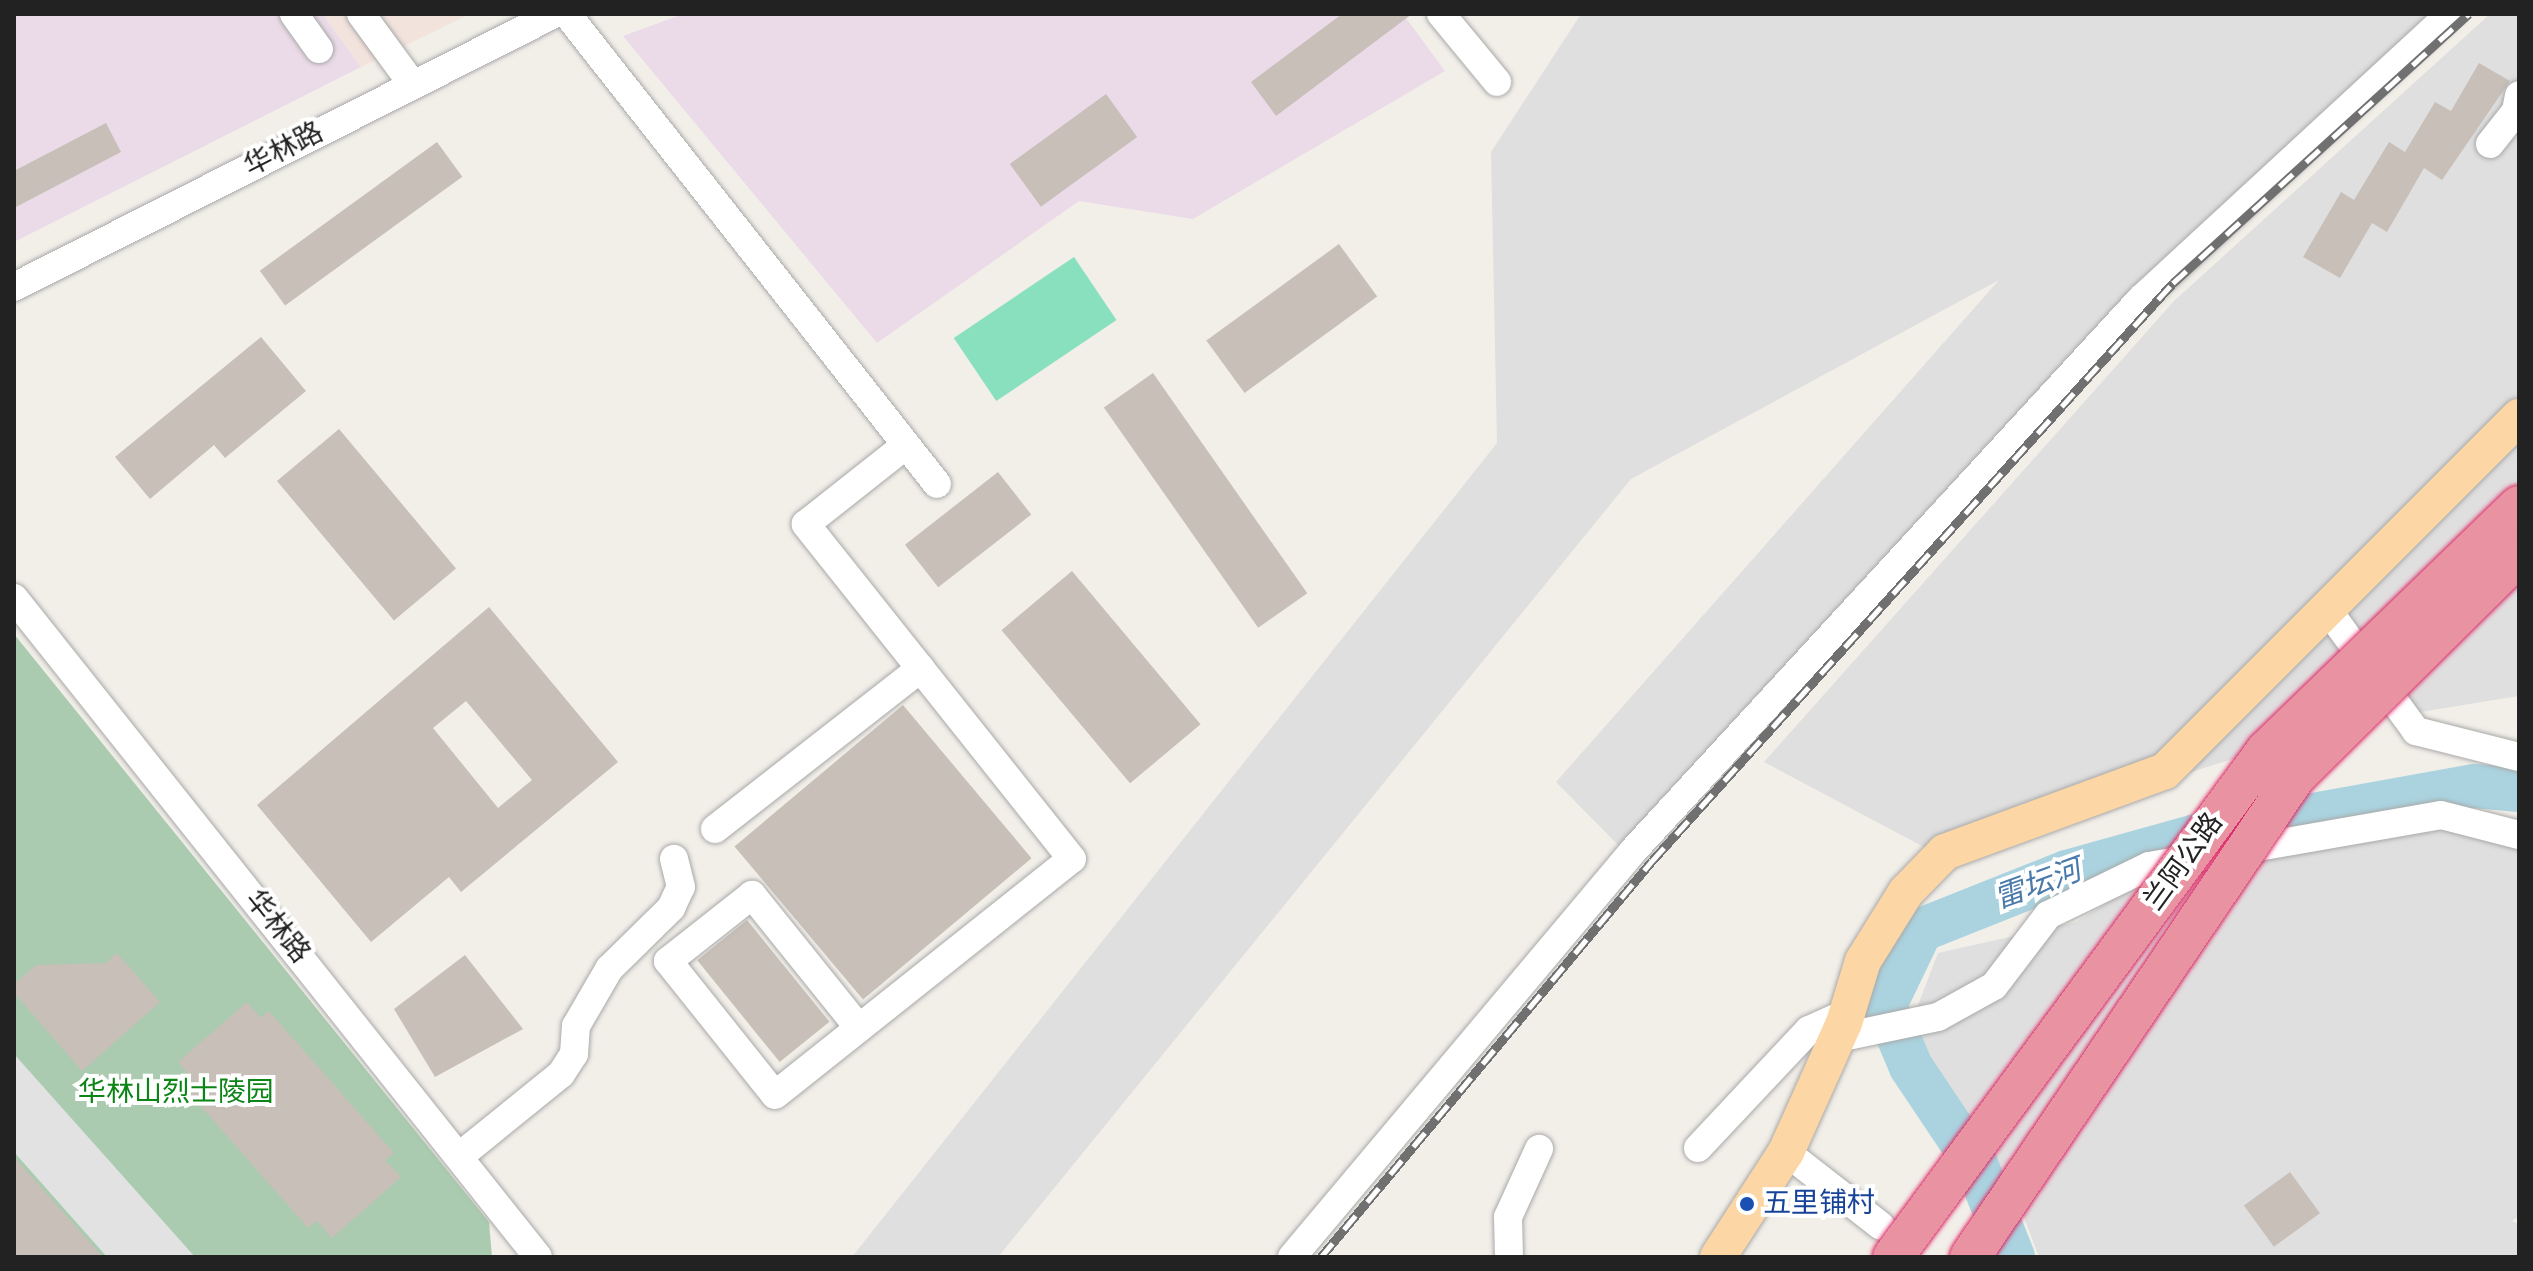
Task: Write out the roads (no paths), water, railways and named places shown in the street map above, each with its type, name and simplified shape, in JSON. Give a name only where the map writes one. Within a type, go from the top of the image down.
[{"type":"highway","name":"兰阿公路","points":[[1887,1241],[2266,751],[2519,506]]},
{"type":"highway","name":"兰阿公路","points":[[1970,1257],[2295,777],[2519,555]]},
{"type":"main road","points":[[1718,1257],[1786,1152],[1843,1025],[1863,961],[1906,892],[1945,852],[2165,771],[2519,417]]},
{"type":"street","points":[[294,14],[319,49]]},
{"type":"street","points":[[361,14],[413,85]]},
{"type":"street","name":"华林路","points":[[14,287],[554,14]]},
{"type":"street","points":[[567,14],[937,484]]},
{"type":"street","points":[[1441,14],[1497,82]]},
{"type":"street","points":[[1292,1257],[1633,851],[2141,299],[2450,14]]},
{"type":"street","points":[[2490,144],[2516,111],[2519,95]]},
{"type":"street","points":[[859,1028],[752,895],[668,961],[775,1095],[1072,859],[806,524],[906,445]]},
{"type":"street","name":"华林路","points":[[14,598],[461,1155],[538,1257]]},
{"type":"street","points":[[2327,609],[2416,731],[2519,757]]},
{"type":"street","points":[[715,829],[921,668]]},
{"type":"street","points":[[1698,1148],[1809,1030],[1843,1025],[1893,1027],[1938,1017],[1994,986],[2048,915],[2149,866],[2441,815],[2519,835]]},
{"type":"street","points":[[461,1155],[561,1074],[574,1054],[576,1026],[609,969],[671,908],[681,887],[674,859]]},
{"type":"street","points":[[1509,1257],[1508,1217],[1539,1149]]},
{"type":"street","points":[[1786,1152],[1887,1241]]},
{"type":"waterway","name":"雷坛河","points":[[2013,1257],[1976,1164],[1911,1067],[1885,1005],[1921,930],[2067,872],[2196,836],[2475,786],[2519,790]]},
{"type":"railway","points":[[1321,1257],[1652,861],[2173,283],[2469,14]]},
{"type":"place","name":"五里铺村","points":[[1747,1204]]},
{"type":"park label","name":"华林山烈士陵园","points":[[176,1093]]}]
